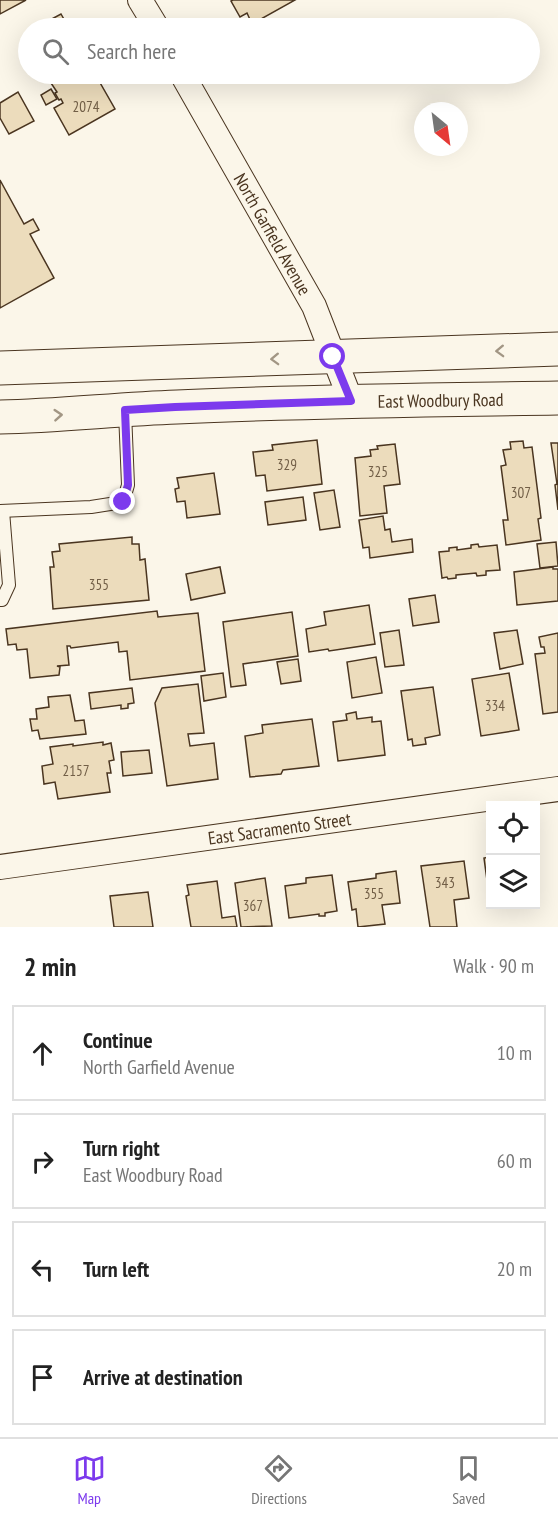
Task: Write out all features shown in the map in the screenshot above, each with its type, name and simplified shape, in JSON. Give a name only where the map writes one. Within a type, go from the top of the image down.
[{"type":"main road","points":[[0,368],[558,349]]},
{"type":"main road","name":"East Woodbury Road","points":[[0,417],[175,407],[351,401],[558,398]]},
{"type":"street","points":[[140,0],[151,18]]},
{"type":"street","name":"North Garfield Avenue","points":[[188,84],[314,306],[351,401]]},
{"type":"street","name":"East Sacramento Street","points":[[0,867],[558,789]]},
{"type":"lane","points":[[0,600],[9,585],[2,511],[91,507],[123,502],[128,485],[125,410]]},
{"type":"building","points":[[0,0],[26,0],[0,14]]},
{"type":"building","points":[[295,0],[263,18],[249,18],[247,13],[240,17],[231,1]]},
{"type":"building","points":[[52,84],[101,84],[115,109],[69,135],[54,108],[63,103],[55,93],[57,92]]},
{"type":"building","points":[[51,89],[57,99],[46,105],[41,95]]},
{"type":"building","points":[[18,92],[34,121],[9,134],[0,118],[0,103]]},
{"type":"building","points":[[0,180],[24,224],[33,219],[39,230],[30,234],[54,278],[0,308]]},
{"type":"building","points":[[317,440],[322,484],[267,491],[265,475],[256,476],[253,452],[273,450],[272,445]]},
{"type":"building","points":[[523,441],[524,448],[532,447],[541,518],[538,519],[541,540],[506,545],[503,520],[508,520],[501,466],[506,465],[503,450],[511,449],[510,442]]},
{"type":"building","points":[[551,443],[558,443],[558,510],[555,485],[557,484]]},
{"type":"building","points":[[395,444],[400,484],[384,486],[387,513],[360,516],[355,458],[371,456],[370,450],[378,449],[377,446]]},
{"type":"building","points":[[214,473],[220,514],[187,518],[185,501],[177,502],[175,489],[179,488],[177,478]]},
{"type":"building","points":[[334,490],[340,527],[320,530],[314,493]]},
{"type":"building","points":[[303,497],[306,520],[268,525],[265,502]]},
{"type":"building","points":[[383,516],[385,530],[390,529],[392,542],[412,539],[413,552],[370,558],[369,547],[363,548],[359,520]]},
{"type":"building","points":[[132,537],[132,544],[139,544],[140,560],[145,559],[149,600],[53,609],[50,567],[54,567],[52,552],[60,551],[59,544]]},
{"type":"building","points":[[556,542],[558,566],[540,568],[537,544]]},
{"type":"building","points":[[478,544],[479,547],[497,545],[500,570],[486,571],[486,575],[477,576],[476,573],[456,575],[456,578],[442,578],[439,552],[457,547],[457,550],[471,548],[471,545]]},
{"type":"building","points":[[220,567],[225,593],[191,600],[186,574]]},
{"type":"building","points":[[553,567],[553,569],[558,569],[558,601],[517,605],[514,572]]},
{"type":"building","points":[[435,595],[439,622],[413,626],[409,599]]},
{"type":"building","points":[[369,605],[375,644],[309,652],[306,629],[326,625],[324,612]]},
{"type":"building","points":[[157,611],[158,617],[198,613],[205,671],[130,680],[127,651],[119,652],[118,642],[71,648],[67,646],[69,665],[57,666],[60,667],[59,675],[30,678],[27,649],[17,650],[16,644],[8,645],[6,629]]},
{"type":"building","points":[[292,612],[298,656],[243,664],[246,685],[231,687],[223,622]]},
{"type":"building","points":[[399,630],[404,665],[385,667],[380,633]]},
{"type":"building","points":[[517,630],[523,664],[500,669],[494,633]]},
{"type":"building","points":[[558,633],[558,712],[543,714],[535,654],[545,653],[539,637]]},
{"type":"building","points":[[376,657],[382,693],[352,698],[347,662]]},
{"type":"building","points":[[298,659],[301,681],[281,684],[277,662]]},
{"type":"building","points":[[223,673],[226,697],[204,701],[201,676]]},
{"type":"building","points":[[509,673],[519,730],[481,736],[472,679]]},
{"type":"building","points":[[198,684],[204,733],[188,734],[190,746],[214,743],[218,779],[167,786],[155,703],[162,688]]},
{"type":"building","points":[[433,687],[440,735],[425,738],[426,744],[413,746],[412,739],[408,740],[401,691]]},
{"type":"building","points":[[132,688],[134,703],[128,704],[128,708],[121,709],[121,705],[91,709],[89,693]]},
{"type":"building","points":[[70,695],[75,721],[84,720],[86,734],[40,739],[38,730],[32,731],[30,719],[37,719],[36,709],[49,707],[48,697]]},
{"type":"building","points":[[356,712],[357,719],[372,717],[372,722],[381,721],[385,755],[338,761],[333,722],[347,720],[346,714]]},
{"type":"building","points":[[312,719],[319,766],[283,770],[281,774],[250,777],[245,736],[263,733],[262,725]]},
{"type":"building","points":[[103,742],[103,745],[111,743],[114,760],[109,761],[111,773],[107,773],[110,792],[58,799],[55,782],[44,784],[42,766],[53,764],[50,747]]},
{"type":"building","points":[[149,750],[152,773],[123,776],[121,752]]},
{"type":"building","points":[[464,861],[469,898],[454,900],[457,927],[430,927],[421,866]]},
{"type":"building","points":[[396,871],[400,903],[382,905],[385,924],[358,927],[356,909],[352,910],[348,882],[376,878],[376,874]]},
{"type":"building","points":[[332,875],[337,911],[325,913],[325,916],[319,916],[319,914],[289,918],[285,886],[306,883],[306,878]]},
{"type":"building","points":[[265,878],[272,926],[241,927],[235,883]]},
{"type":"building","points":[[217,881],[222,918],[235,916],[237,927],[191,927],[186,896],[189,895],[187,885]]},
{"type":"building","points":[[148,892],[153,927],[114,927],[110,896]]},
{"type":"route","points":[[123,502],[128,485],[125,410],[351,401],[333,357]]}]
